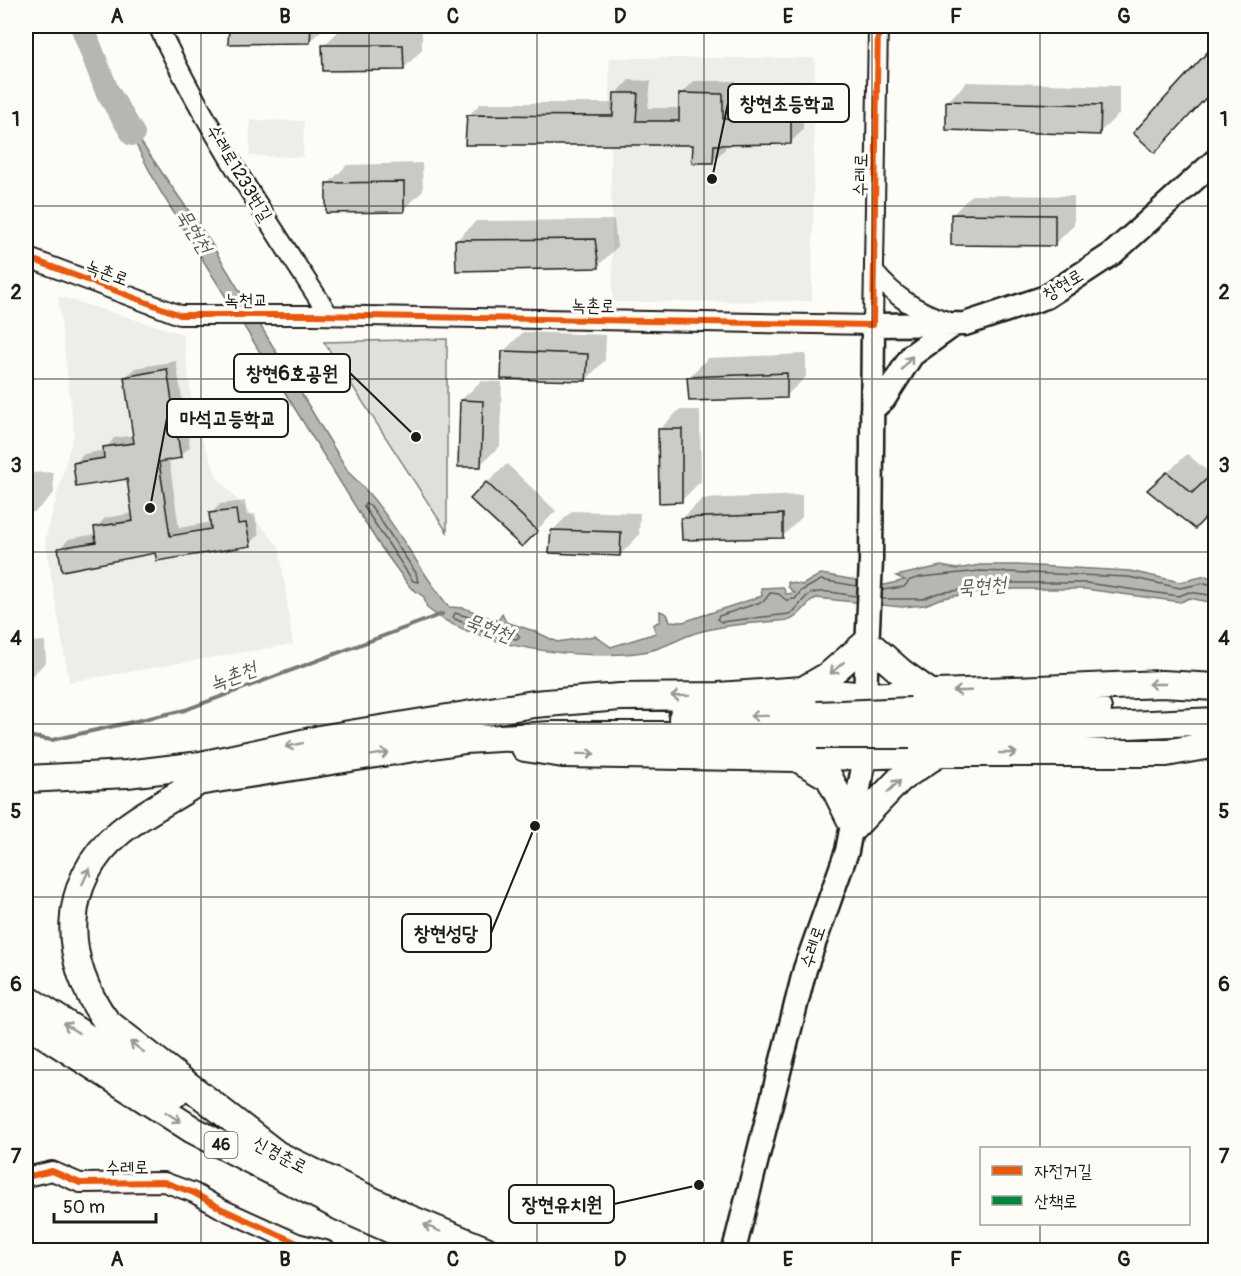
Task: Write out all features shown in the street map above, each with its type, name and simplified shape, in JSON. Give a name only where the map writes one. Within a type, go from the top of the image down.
[{"type":"highway","points":[[803,690],[829,675],[867,642],[901,672],[929,692]]},
{"type":"highway","points":[[26,779],[127,774],[201,765],[325,738],[534,704],[620,697],[718,696],[803,690],[865,696],[1162,684],[1215,687]]},
{"type":"highway","points":[[910,723],[1215,708]]},
{"type":"highway","points":[[26,792],[198,782],[465,740],[817,725],[1215,721]]},
{"type":"highway","points":[[325,738],[499,722],[817,725]]},
{"type":"highway","points":[[465,740],[563,754],[796,758],[939,753],[1166,753],[1215,744]]},
{"type":"highway","points":[[796,758],[829,777],[854,827],[900,779],[939,753]]},
{"type":"highway","points":[[26,769],[127,774]]},
{"type":"highway","points":[[198,782],[119,833],[102,849],[88,869],[73,919],[80,976],[93,1003],[107,1022],[283,1159]]},
{"type":"highway","name":"신경춘로","points":[[26,998],[116,1058],[283,1159],[406,1217],[486,1251]]},
{"type":"highway","name":"신경춘로","points":[[26,1023],[214,1141],[340,1207],[437,1251]]},
{"type":"main road","name":"창현로","points":[[873,325],[965,324],[1046,297],[1112,254],[1215,160]]},
{"type":"main road","points":[[872,410],[884,399],[912,355],[955,324]]},
{"type":"main road","name":"수레로","points":[[734,1251],[805,969],[854,827],[865,757],[865,696],[872,560],[873,325]]},
{"type":"street","name":"수레로1233번길","points":[[158,26],[183,81],[267,219],[321,315]]},
{"type":"street","name":"수레로","points":[[873,325],[878,26]]},
{"type":"street","name":"녹촌로","points":[[26,256],[180,315]]},
{"type":"street","points":[[874,272],[901,300],[929,315],[955,324]]},
{"type":"street","name":"녹천교","points":[[180,315],[321,315]]},
{"type":"street","name":"녹촌로","points":[[321,315],[873,325]]},
{"type":"street","name":"수레로","points":[[26,1178],[52,1172],[80,1183],[164,1182],[194,1193],[222,1209],[297,1243],[325,1251]]},
{"type":"shaded area","points":[[609,58],[815,58],[812,301],[613,302]]},
{"type":"shaded area","points":[[250,120],[304,121],[303,157],[250,156]]},
{"type":"shaded area","points":[[58,296],[183,334],[194,418],[217,477],[279,546],[293,644],[69,682],[45,540],[74,432]]},
{"type":"shaded area","points":[[447,339],[447,532],[324,342]]},
{"type":"water","points":[[117,108],[209,240],[349,473],[389,520],[449,607],[464,608],[498,621],[502,614],[506,622],[534,631],[557,642],[595,636],[611,647],[656,633],[653,625],[660,621],[660,611],[667,614],[670,621],[683,622],[762,596],[761,588],[783,587],[786,594],[795,593],[788,587],[788,582],[802,585],[821,574],[885,585],[905,580],[896,576],[941,566],[957,569],[980,565],[1017,565],[1130,571],[1180,582],[1206,576],[1215,580],[1215,603],[1189,598],[1181,602],[1085,589],[1013,589],[960,595],[939,599],[925,605],[902,607],[816,598],[790,620],[710,629],[650,651],[590,655],[560,653],[500,642],[448,622],[427,608],[424,597],[410,587],[378,543],[159,189]]},
{"type":"building","points":[[229,26],[311,26],[310,43],[228,44]]},
{"type":"building","points":[[1215,44],[1215,88],[1155,153],[1133,133]]},
{"type":"building","points":[[322,45],[403,45],[404,70],[323,71]]},
{"type":"building","points":[[614,93],[638,93],[636,121],[679,121],[679,93],[723,94],[723,119],[766,119],[765,94],[791,94],[791,144],[714,145],[713,163],[692,163],[693,145],[465,145],[467,115],[613,116]]},
{"type":"building","points":[[946,101],[1101,105],[1100,135],[946,130]]},
{"type":"building","points":[[404,182],[404,212],[326,213],[326,183]]},
{"type":"building","points":[[951,214],[1055,215],[1055,246],[951,245]]},
{"type":"building","points":[[595,239],[599,268],[456,271],[455,240]]},
{"type":"building","points":[[502,351],[588,354],[586,381],[501,379]]},
{"type":"building","points":[[167,369],[181,458],[159,462],[170,536],[211,529],[209,513],[236,510],[238,524],[246,523],[251,546],[157,561],[155,553],[62,571],[58,548],[96,542],[94,527],[133,521],[127,479],[76,487],[73,463],[104,458],[103,447],[134,443],[124,377]]},
{"type":"building","points":[[787,373],[787,398],[689,401],[687,377]]},
{"type":"building","points":[[460,400],[483,401],[481,467],[458,467]]},
{"type":"building","points":[[658,429],[682,429],[682,502],[659,503]]},
{"type":"building","points":[[1215,471],[1215,507],[1195,529],[1147,490],[1167,472],[1192,493]]},
{"type":"building","points":[[486,482],[538,531],[522,547],[470,499]]},
{"type":"building","points":[[783,514],[783,538],[682,540],[681,518]]},
{"type":"building","points":[[551,530],[621,532],[620,556],[549,553]]},
{"type":"waterway","name":"묵현천","points":[[82,26],[107,91],[133,134]]},
{"type":"waterway","name":"녹촌천","points":[[26,736],[52,740],[185,710],[442,614]]},
{"type":"marked path","points":[[240,1250],[244,1247],[293,1244]]},
{"type":"cycle path","points":[[26,257],[180,315],[313,315],[873,325],[878,26]]},
{"type":"cycle path","points":[[26,1177],[52,1171],[80,1183],[164,1182],[194,1193],[222,1209],[297,1243],[325,1250]]},
{"type":"place","name":"창현초등학교","points":[[712,179]]},
{"type":"place","name":"창현6호공원","points":[[416,437]]},
{"type":"place","name":"마석고등학교","points":[[150,508]]},
{"type":"place","name":"창현성당","points":[[535,826]]},
{"type":"place","name":"장현유치원","points":[[699,1185]]}]
